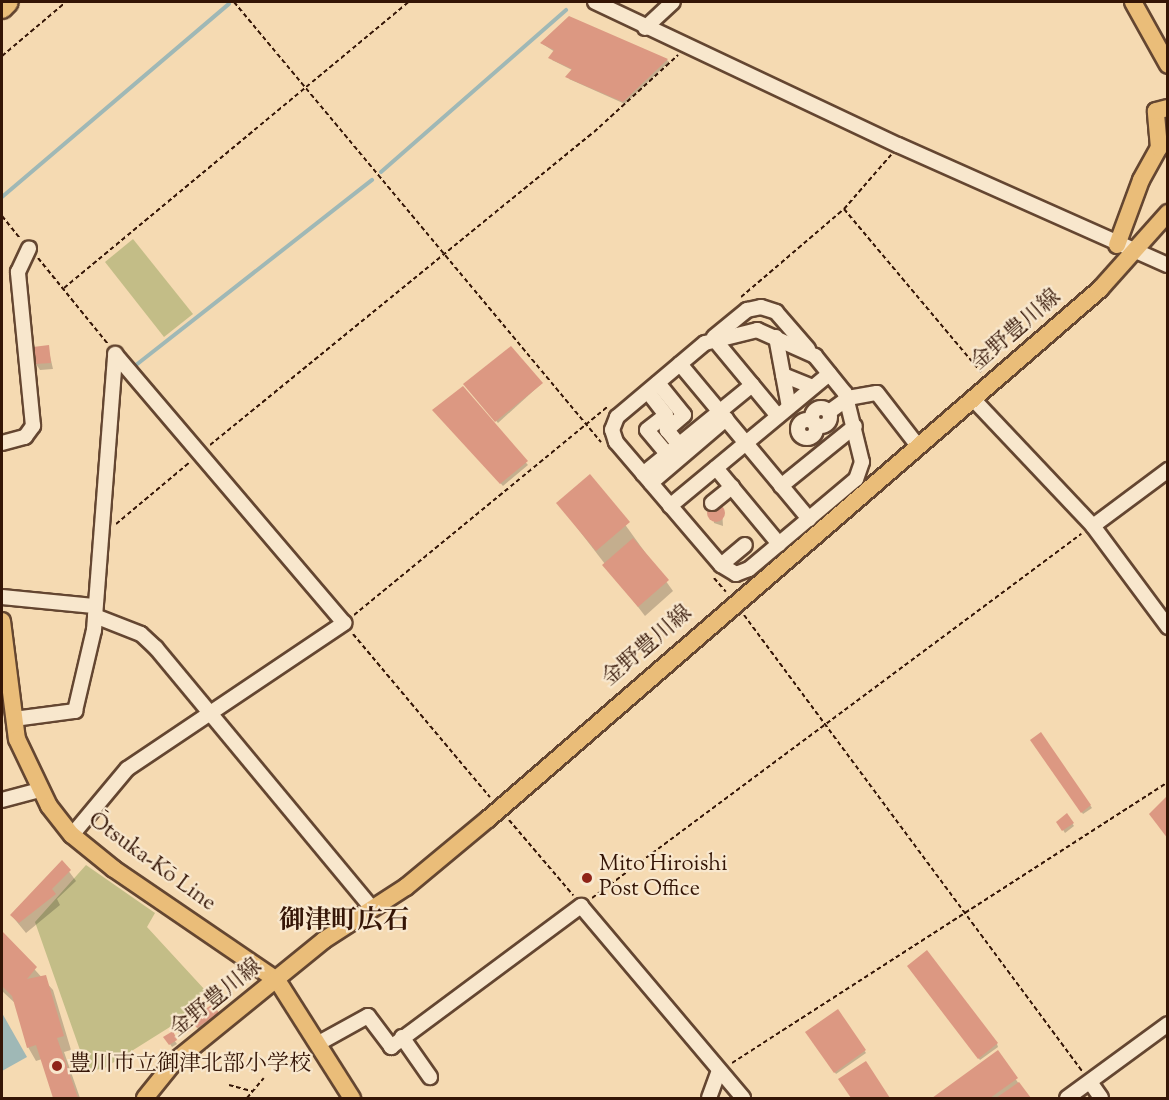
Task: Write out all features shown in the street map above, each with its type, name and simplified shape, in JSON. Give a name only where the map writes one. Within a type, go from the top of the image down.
[{"type":"highway","points":[[2,8],[8,2]]},
{"type":"main road","points":[[1133,2],[1167,65]]},
{"type":"main road","points":[[1117,245],[1141,180],[1160,148],[1156,111],[1167,108]]},
{"type":"main road","name":"金野豊川線","points":[[145,1098],[174,1062],[277,980],[373,909],[499,808],[734,602],[991,384],[1134,252],[1167,213]]},
{"type":"main road","name":"Ōtsuka-Kō Line","points":[[2,621],[14,719],[22,756],[39,790],[72,835],[277,980],[320,1043],[352,1098]]},
{"type":"street","points":[[585,2],[601,5],[645,28],[898,145],[1117,245],[1167,265]]},
{"type":"street","points":[[645,28],[673,2]]},
{"type":"street","points":[[2,444],[25,437],[33,426],[18,272],[29,248]]},
{"type":"street","points":[[761,307],[776,312],[815,356],[848,398],[855,426],[859,474],[743,573],[721,565],[647,479],[612,430],[617,417],[747,310],[761,307]]},
{"type":"street","points":[[710,341],[757,330],[815,356]]},
{"type":"street","points":[[776,337],[783,375],[784,412]]},
{"type":"street","points":[[710,341],[752,385],[784,412]]},
{"type":"street","points":[[72,835],[127,769],[344,623],[116,354]]},
{"type":"street","points":[[14,719],[75,711],[95,611],[116,354]]},
{"type":"street","points":[[680,364],[809,519]]},
{"type":"street","points":[[670,506],[829,374]]},
{"type":"street","points":[[783,375],[813,387]]},
{"type":"street","points":[[647,479],[723,415],[752,385]]},
{"type":"street","points":[[653,387],[684,415],[667,430],[679,445]]},
{"type":"street","points":[[653,387],[666,415],[647,430],[668,454]]},
{"type":"street","points":[[814,423],[815,410],[829,412],[848,398],[877,393],[918,446]]},
{"type":"street","points":[[973,399],[1093,526],[1167,627]]},
{"type":"street","points":[[647,479],[668,454],[723,415]]},
{"type":"street","points":[[781,486],[855,426]]},
{"type":"street","points":[[716,468],[779,544]]},
{"type":"street","points":[[1093,526],[1167,470]]},
{"type":"street","points":[[711,503],[732,487]]},
{"type":"street","points":[[721,565],[745,545]]},
{"type":"street","points":[[2,597],[95,611],[141,634],[373,909]]},
{"type":"street","points":[[2,800],[39,790]]},
{"type":"street","points":[[320,1043],[368,1016],[391,1047],[581,906],[743,1098]]},
{"type":"street","points":[[1067,1098],[1167,1024]]},
{"type":"street","points":[[402,1037],[430,1077]]},
{"type":"street","points":[[709,1098],[719,1071]]},
{"type":"street","points":[[1090,1082],[1101,1098]]},
{"type":"path","points":[[2,56],[66,2]]},
{"type":"path","points":[[234,2],[443,256],[585,423],[344,623],[581,906],[1093,526]]},
{"type":"path","points":[[64,288],[408,2]]},
{"type":"path","points":[[103,535],[594,132],[687,47]]},
{"type":"path","points":[[898,145],[844,209],[991,384]]},
{"type":"path","points":[[2,216],[64,288],[116,354]]},
{"type":"path","points":[[734,602],[968,914],[1090,1082]]},
{"type":"path","points":[[719,1071],[968,914],[1167,782]]},
{"type":"path","points":[[247,1098],[264,1078]]},
{"type":"path","points":[[229,1085],[253,1091]]},
{"type":"shaded area","points":[[133,239],[193,314],[164,337],[105,262]]},
{"type":"shaded area","points":[[86,865],[155,913],[147,927],[205,990],[194,1000],[197,1010],[103,1069],[87,1070],[35,922]]},
{"type":"water","points":[[2,1013],[27,1057],[2,1071]]},
{"type":"building","points":[[569,16],[668,59],[623,102],[565,77],[572,69],[548,58],[554,50],[540,43]]},
{"type":"building","points":[[49,345],[51,363],[35,364],[33,347]]},
{"type":"building","points":[[511,346],[543,383],[495,422],[463,384]]},
{"type":"building","points":[[463,386],[528,461],[500,484],[432,410]]},
{"type":"building","points":[[590,474],[630,522],[596,551],[556,503]]},
{"type":"building","points":[[716,504],[722,507],[725,513],[722,519],[716,522],[710,519],[707,513],[710,507]]},
{"type":"building","points":[[633,538],[669,580],[638,607],[602,565]]},
{"type":"building","points":[[1041,732],[1091,805],[1081,813],[1030,740]]},
{"type":"building","points":[[1168,795],[1168,839],[1149,814]]},
{"type":"building","points":[[1067,813],[1074,823],[1062,831],[1056,822]]},
{"type":"building","points":[[62,860],[71,870],[52,889],[56,894],[19,923],[10,915]]},
{"type":"building","points":[[2,931],[37,967],[27,979],[46,975],[64,1036],[57,1038],[78,1098],[53,1098],[36,1045],[27,1048],[12,996],[2,986]]},
{"type":"building","points":[[927,950],[998,1043],[978,1059],[907,966]]},
{"type":"building","points":[[213,1004],[219,1013],[197,1028],[190,1019]]},
{"type":"building","points":[[838,1009],[866,1050],[834,1073],[805,1032]]},
{"type":"building","points":[[185,1022],[191,1030],[181,1037],[175,1028]]},
{"type":"building","points":[[173,1031],[177,1040],[169,1045],[163,1037]]},
{"type":"building","points":[[998,1050],[1018,1078],[990,1098],[932,1098]]},
{"type":"building","points":[[866,1061],[890,1098],[851,1098],[838,1079]]},
{"type":"building","points":[[1019,1082],[1031,1098],[996,1098]]},
{"type":"waterway","points":[[2,197],[229,4]]},
{"type":"waterway","points":[[381,172],[566,10]]},
{"type":"waterway","points":[[136,365],[372,180]]},
{"type":"place","name":"Mito Hiroishi Post Office","points":[[587,878]]},
{"type":"place","name":"豊川市立御津北部小学校","points":[[57,1066]]},
{"type":"district","name":"御津町広石","points":[[344,922]]}]
